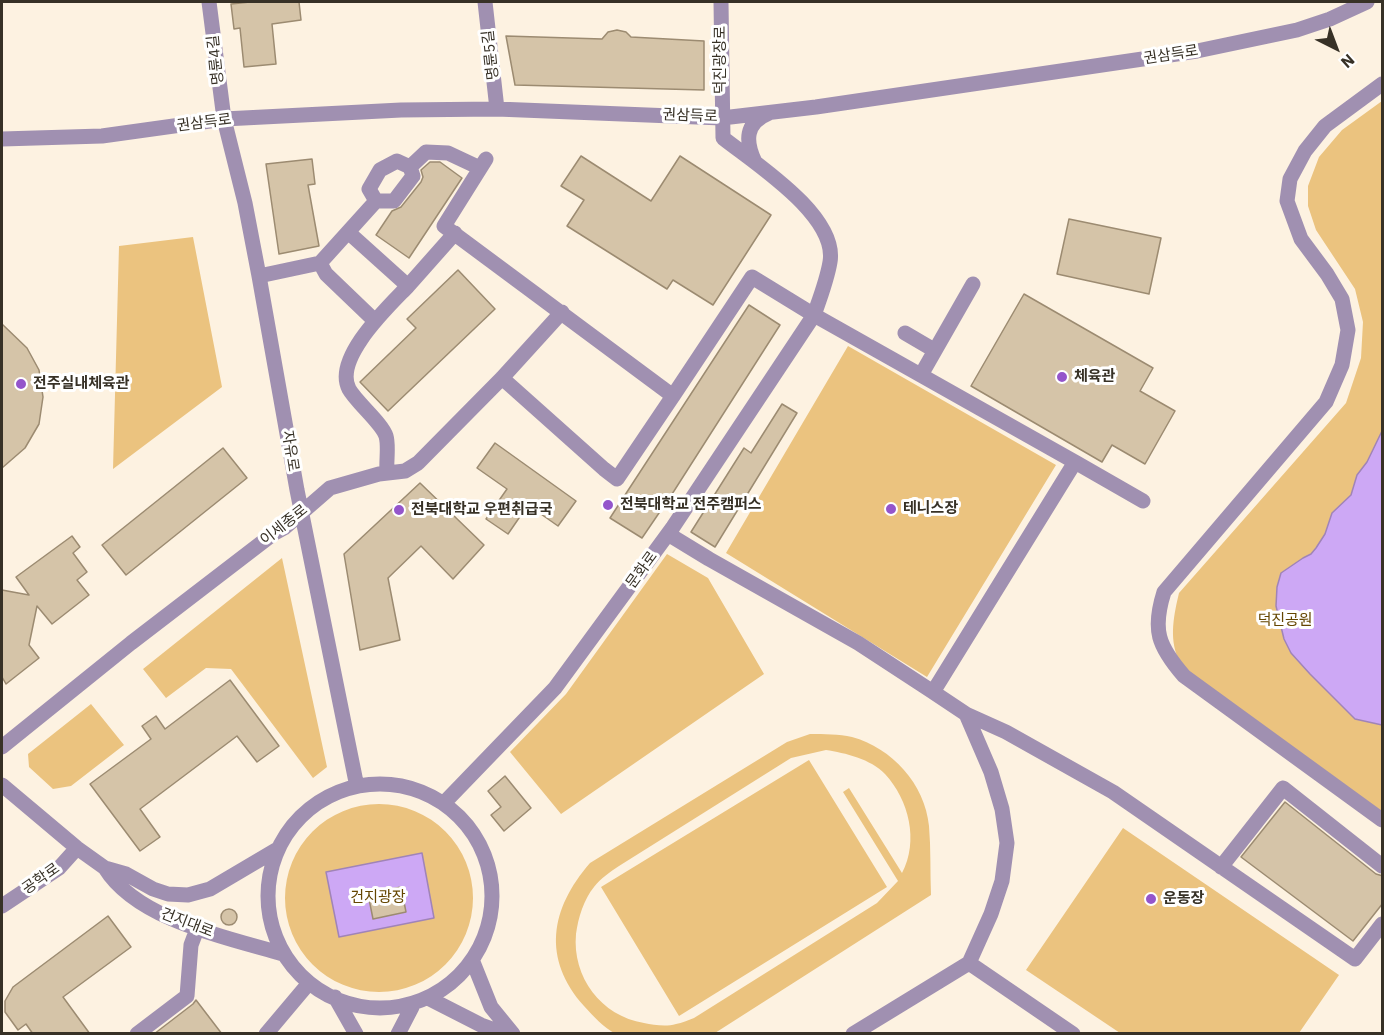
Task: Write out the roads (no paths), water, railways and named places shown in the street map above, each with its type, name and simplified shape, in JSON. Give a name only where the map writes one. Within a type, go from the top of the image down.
[{"type":"street","name":"명륜4길","points":[[209,2],[224,119]]},
{"type":"street","name":"명륜5길","points":[[485,2],[497,109]]},
{"type":"street","name":"덕진광장로","points":[[721,2],[723,138],[756,164]]},
{"type":"street","name":"권삼득로","points":[[2,139],[102,136],[224,119],[401,110],[497,109],[722,118],[816,107],[1197,51],[1297,30],[1330,19],[1367,2]]},
{"type":"street","points":[[1383,84],[1325,126],[1305,152],[1290,179],[1287,201],[1301,239],[1342,299],[1348,330],[1342,365],[1326,402],[1164,592],[1158,610],[1158,632],[1166,655],[1184,676],[1383,820]]},
{"type":"street","points":[[756,164],[748,147],[749,134],[758,117],[774,111]]},
{"type":"street","name":"자유로","points":[[224,119],[259,276],[302,513],[356,782]]},
{"type":"street","points":[[410,167],[426,152],[448,153],[483,163],[444,226],[673,396]]},
{"type":"street","points":[[259,276],[320,263],[376,201],[394,201],[413,176],[410,167],[397,161],[380,170],[369,189],[376,201]]},
{"type":"street","name":"문화로","points":[[444,804],[555,688],[668,534],[814,315],[831,261],[829,245],[822,224],[806,205],[756,164]]},
{"type":"street","points":[[348,232],[408,286]]},
{"type":"street","points":[[387,472],[386,435],[349,388],[346,376],[356,344],[455,233]]},
{"type":"street","points":[[320,263],[326,274],[375,321]]},
{"type":"street","points":[[502,378],[617,479],[752,277],[814,315],[1143,501]]},
{"type":"street","points":[[921,375],[973,284]]},
{"type":"street","name":"이세종로","points":[[2,747],[131,643],[273,534],[284,528],[330,488],[387,472],[405,471],[418,463],[502,378],[562,312]]},
{"type":"street","points":[[905,333],[934,350]]},
{"type":"street","points":[[933,692],[1075,462]]},
{"type":"street","points":[[668,534],[858,643],[966,714],[1006,732],[1113,792],[1355,959],[1383,924]]},
{"type":"street","points":[[854,1034],[969,963],[991,914],[1002,881],[1007,843],[1002,809],[991,772],[966,714]]},
{"type":"street","points":[[356,782],[389,784],[422,792],[444,804],[464,821],[484,846],[490,864],[492,909],[473,962],[430,999],[412,1007],[381,1008],[357,1005],[334,997],[309,983],[283,954],[269,926],[267,894],[276,850],[292,827],[317,803],[356,782]]},
{"type":"street","name":"건지대로","points":[[2,785],[76,848],[105,868],[126,874],[153,889],[168,894],[188,895],[210,889],[276,850]]},
{"type":"street","points":[[1221,867],[1283,788],[1383,866]]},
{"type":"street","name":"공학로","points":[[2,906],[58,868],[76,848]]},
{"type":"street","name":"건지대로","points":[[105,868],[114,882],[148,906],[178,922],[283,954]]},
{"type":"street","points":[[137,1034],[187,996],[191,945],[197,929]]},
{"type":"street","points":[[473,962],[491,1007],[513,1034]]},
{"type":"street","points":[[969,963],[1072,1034]]},
{"type":"street","points":[[266,1034],[309,983]]},
{"type":"street","points":[[334,997],[356,1034]]},
{"type":"street","points":[[430,999],[481,1025],[506,1034]]},
{"type":"street","points":[[398,1034],[412,1007]]},
{"type":"place","name":"체육관","points":[[1062,377]]},
{"type":"place","name":"전주실내체육관","points":[[21,384]]},
{"type":"place","name":"전북대학교 전주캠퍼스","points":[[608,505]]},
{"type":"place","name":"테니스장","points":[[891,509]]},
{"type":"place","name":"전북대학교 우편취급국","points":[[399,510]]},
{"type":"place","name":"운동장","points":[[1151,899]]},
{"type":"park label","name":"덕진공원","points":[[1285,621]]},
{"type":"park label","name":"건지광장","points":[[378,898]]}]
